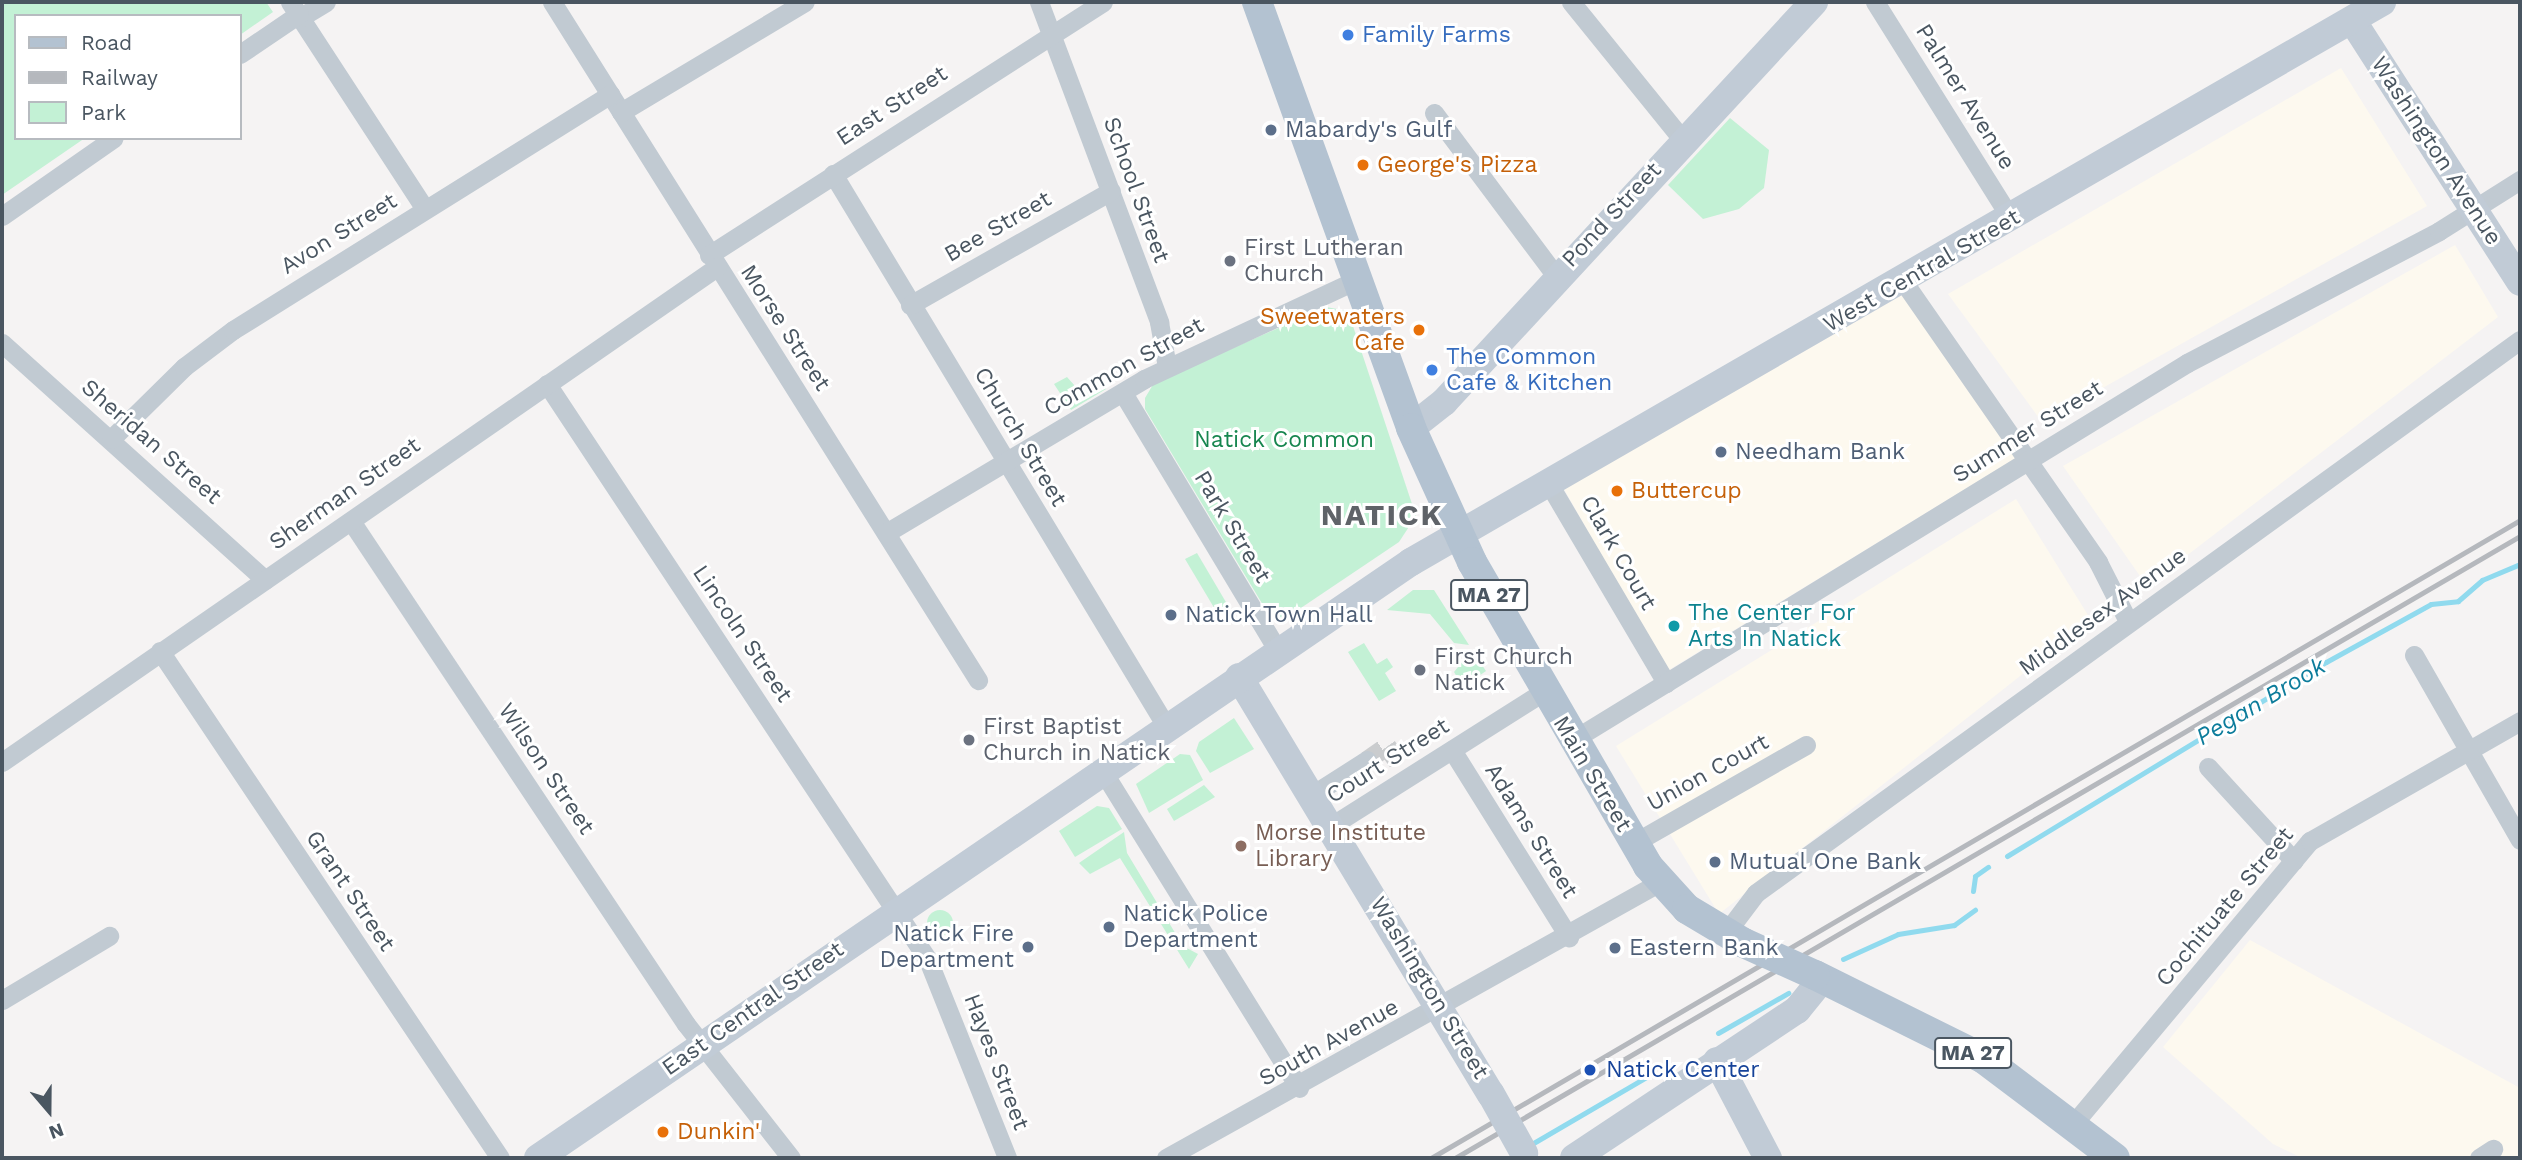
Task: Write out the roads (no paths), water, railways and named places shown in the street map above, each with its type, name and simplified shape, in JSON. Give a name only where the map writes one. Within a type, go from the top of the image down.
[{"type":"main road","name":"Pond Street","points":[[1411,428],[1444,402],[1682,139],[1814,2]]},
{"type":"main road","name":"West Central Street","points":[[1458,535],[2012,220],[2382,2]]},
{"type":"main road","name":"MA 27","points":[[1264,4],[1356,280],[1411,428],[1458,535]]},
{"type":"main road","name":"Washington Avenue","points":[[2352,20],[2520,282]]},
{"type":"main road","name":"East Central Street","points":[[538,1158],[1166,726],[1458,535]]},
{"type":"main road","name":"Main Street","points":[[1458,535],[1543,692],[1634,844],[1660,882],[1734,939]]},
{"type":"main road","name":"Washington Street","points":[[1239,677],[1442,1009],[1526,1156]]},
{"type":"main road","name":"MA 27","points":[[1734,939],[1952,1041],[2074,1123],[2115,1158]]},
{"type":"main road","points":[[1574,1158],[1805,1004],[1819,977]]},
{"type":"main road","points":[[1717,1061],[1768,1158]]},
{"type":"street","points":[[242,52],[297,11],[326,2]]},
{"type":"street","name":"Morse Street","points":[[552,2],[978,680]]},
{"type":"street","points":[[621,112],[805,2]]},
{"type":"street","name":"School Street","points":[[1040,2],[1053,31],[1159,323],[1167,367]]},
{"type":"street","name":"East Street","points":[[713,261],[833,174],[1053,31],[1103,2]]},
{"type":"street","points":[[1571,2],[1682,139]]},
{"type":"street","name":"Palmer Avenue","points":[[1875,2],[2012,220]]},
{"type":"street","points":[[297,11],[425,209]]},
{"type":"street","name":"Avon Street","points":[[111,439],[207,348],[610,94]]},
{"type":"street","points":[[1434,114],[1556,276]]},
{"type":"street","points":[[2,216],[111,140]]},
{"type":"street","name":"Church Street","points":[[833,174],[1166,726]]},
{"type":"street","name":"Summer Street","points":[[1571,741],[2187,363],[2474,211],[2520,180]]},
{"type":"street","name":"Bee Street","points":[[910,305],[1111,191]]},
{"type":"street","name":"Sherman Street","points":[[2,762],[547,384],[713,261]]},
{"type":"street","name":"Common Street","points":[[886,533],[1167,367],[1356,280]]},
{"type":"street","points":[[1903,281],[2098,562],[2129,623]]},
{"type":"street","name":"Middlesex Avenue","points":[[1734,939],[1756,893],[2520,340]]},
{"type":"street","name":"Sheridan Street","points":[[2,343],[265,580]]},
{"type":"street","name":"Lincoln Street","points":[[547,384],[896,911]]},
{"type":"street","name":"Park Street","points":[[1123,393],[1278,651]]},
{"type":"street","name":"Clark Court","points":[[1549,484],[1666,683]]},
{"type":"street","name":"Wilson Street","points":[[351,521],[701,1045],[791,1158]]},
{"type":"street","name":"Grant Street","points":[[160,651],[500,1158]]},
{"type":"street","points":[[2414,655],[2520,840]]},
{"type":"street","name":"Court Street","points":[[1331,826],[1405,769],[1452,750],[1543,692]]},
{"type":"street","name":"Cochituate Street","points":[[2074,1123],[2259,906],[2294,860],[2318,835],[2467,748],[2520,721]]},
{"type":"street","name":"Union Court","points":[[1634,844],[1806,745]]},
{"type":"street","name":"Adams Street","points":[[1452,750],[1569,937]]},
{"type":"street","points":[[1312,795],[1367,760]]},
{"type":"street","points":[[2208,767],[2294,860]]},
{"type":"street","points":[[1102,770],[1299,1088]]},
{"type":"street","name":"South Avenue","points":[[1166,1158],[1442,1009],[1660,882]]},
{"type":"street","name":"Hayes Street","points":[[896,911],[936,977],[1007,1158]]},
{"type":"street","points":[[2,1000],[108,936]]},
{"type":"waterway","name":"Pegan Brook","points":[[2007,856],[2326,662],[2431,604],[2458,601],[2482,580],[2520,564]]},
{"type":"waterway","name":"Pegan Brook","points":[[1973,891],[1975,876],[1988,867]]},
{"type":"waterway","name":"Pegan Brook","points":[[1843,959],[1898,934],[1954,925],[1975,910]]},
{"type":"waterway","name":"Pegan Brook","points":[[1718,1033],[1788,993]]},
{"type":"waterway","name":"Pegan Brook","points":[[1530,1145],[1653,1073]]},
{"type":"tunnel","points":[[1367,760],[1387,746],[1398,762]]},
{"type":"railway","points":[[1431,1158],[2520,520]]},
{"type":"railway","points":[[1455,1158],[2520,536]]},
{"type":"place","name":"Family Farms","points":[[1348,35]]},
{"type":"place","name":"Mabardy's Gulf","points":[[1271,130]]},
{"type":"place","name":"George's Pizza","points":[[1363,165]]},
{"type":"place","name":"First Lutheran Church","points":[[1230,261]]},
{"type":"place","name":"Sweetwaters Cafe","points":[[1419,330]]},
{"type":"place","name":"The Common Cafe & Kitchen","points":[[1432,370]]},
{"type":"place","name":"Needham Bank","points":[[1721,452]]},
{"type":"place","name":"Buttercup","points":[[1617,491]]},
{"type":"place","name":"Natick Town Hall","points":[[1171,615]]},
{"type":"place","name":"The Center For Arts In Natick","points":[[1674,626]]},
{"type":"place","name":"First Church Natick","points":[[1420,670]]},
{"type":"place","name":"First Baptist Church in Natick","points":[[969,740]]},
{"type":"place","name":"Morse Institute Library","points":[[1241,846]]},
{"type":"place","name":"Mutual One Bank","points":[[1715,862]]},
{"type":"place","name":"Natick Police Department","points":[[1109,927]]},
{"type":"place","name":"Natick Fire Department","points":[[1028,947]]},
{"type":"place","name":"Eastern Bank","points":[[1615,948]]},
{"type":"place","name":"Natick Center","points":[[1590,1070]]},
{"type":"place","name":"Dunkin'","points":[[663,1132]]},
{"type":"district","name":"NATICK","points":[[1382,515]]},
{"type":"park label","name":"Natick Common","points":[[1284,440]]}]
